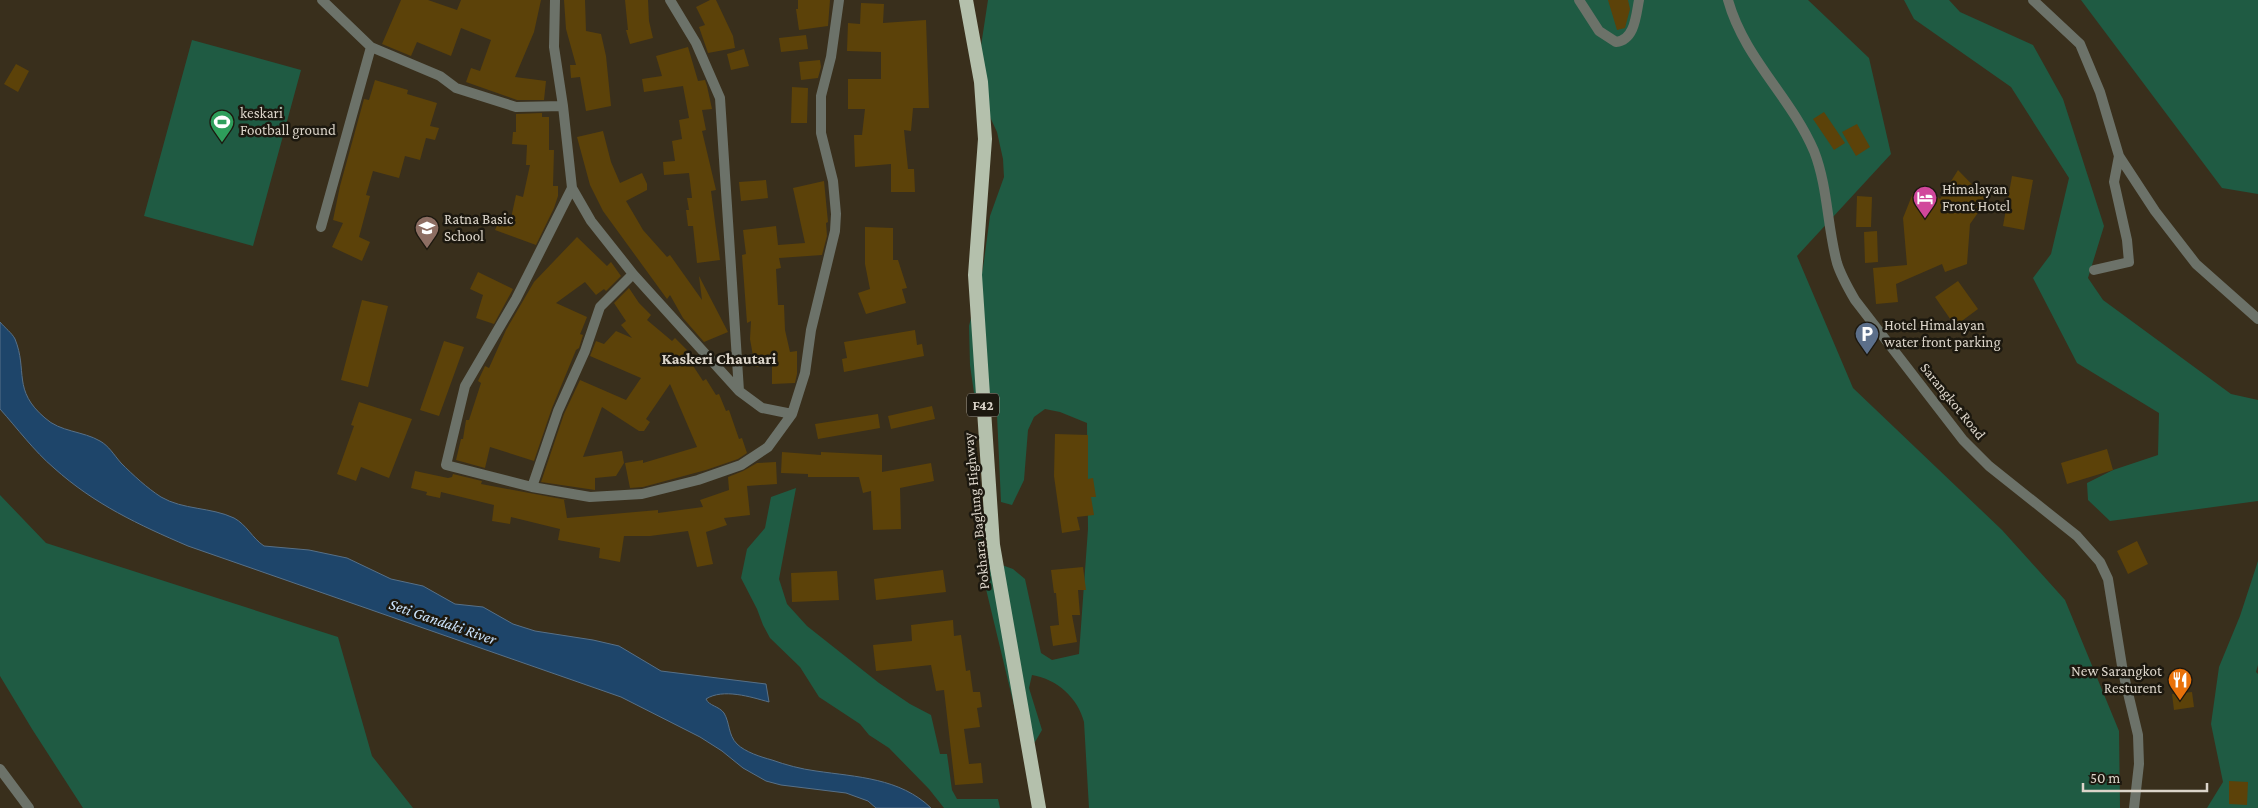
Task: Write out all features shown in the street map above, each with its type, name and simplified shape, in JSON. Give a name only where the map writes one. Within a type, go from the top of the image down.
[{"type":"highway","name":"Pokhara Baglung Highway","points":[[966,0],[982,82],[985,139],[976,275],[993,545],[1040,808]]},
{"type":"street","points":[[322,0],[371,47],[440,76],[456,88],[516,107],[563,106]]},
{"type":"street","points":[[555,0],[554,47],[572,188],[591,221],[633,274],[739,392],[762,408],[792,414]]},
{"type":"street","points":[[670,0],[696,43],[720,98],[739,392]]},
{"type":"street","points":[[572,188],[516,299],[465,386],[446,465],[532,486],[590,497],[642,494],[698,480],[741,465],[768,447],[792,414],[805,373],[811,330],[835,231],[836,198],[834,181],[821,133],[821,96],[831,57],[839,0]]},
{"type":"street","points":[[1578,0],[1599,31],[1616,42],[1623,40],[1630,34],[1634,25],[1639,0]]},
{"type":"street","name":"Sarangkot Road","points":[[1728,0],[1748,48],[1791,110],[1813,150],[1824,184],[1838,264],[1843,279],[1855,300],[1963,440],[1989,466],[2077,536],[2094,553],[2105,571],[2138,735],[2139,764],[2134,808]]},
{"type":"street","points":[[2033,0],[2080,44],[2100,92],[2119,156],[2155,211],[2196,264],[2258,319]]},
{"type":"street","points":[[321,227],[371,47]]},
{"type":"street","points":[[2094,270],[2129,262],[2127,240],[2114,182],[2119,156]]},
{"type":"street","points":[[532,486],[558,411],[585,351],[600,307],[633,274]]},
{"type":"street","points":[[0,769],[29,808]]},
{"type":"green space","points":[[988,0],[1808,0],[1869,58],[1891,154],[1797,256],[1853,388],[2002,530],[2065,600],[2119,731],[2120,808],[1089,808],[1084,722],[1077,705],[1058,685],[1032,675],[1029,688],[1042,730],[1035,742],[1022,739],[986,589],[976,528],[982,528],[989,554],[999,564],[1013,569],[1025,579],[1041,653],[1052,660],[1079,654],[1088,529],[1087,423],[1060,412],[1045,409],[1034,417],[1028,430],[1024,480],[1012,505],[1001,502],[996,393],[974,393],[970,365],[969,326],[983,268],[990,216],[1004,177],[1003,159],[997,132],[984,104],[979,59]]},
{"type":"green space","points":[[1904,0],[1949,0],[1960,12],[2033,45],[2063,99],[2104,226],[2088,278],[2103,300],[2231,394],[2258,400],[2258,501],[2110,521],[2088,500],[2087,483],[2113,470],[2158,455],[2159,413],[2077,363],[2033,278],[2051,254],[2069,178],[2011,87],[1914,19]]},
{"type":"green space","points":[[2081,0],[2258,0],[2258,194],[2222,188]]},
{"type":"green space","name":"keskari Football ground","points":[[192,40],[301,70],[253,246],[144,216]]},
{"type":"green space","points":[[796,488],[779,579],[787,604],[807,626],[879,683],[910,704],[931,715],[940,754],[947,754],[952,790],[957,799],[998,799],[1000,808],[944,808],[929,789],[889,748],[869,735],[860,724],[819,697],[800,667],[770,638],[741,578],[747,549],[765,528],[771,497]]},
{"type":"green space","points":[[0,495],[46,543],[338,637],[372,756],[413,808],[83,808],[0,676]]},
{"type":"green space","points":[[2258,561],[2258,665],[2256,672],[2258,674],[2258,808],[2207,808],[2223,782],[2211,724],[2219,667],[2240,616]]},
{"type":"water","name":"Seti Gandaki River","points":[[0,322],[15,339],[21,361],[24,389],[35,408],[51,423],[103,443],[130,472],[161,497],[178,504],[225,514],[234,518],[264,546],[309,550],[347,558],[391,579],[423,586],[455,604],[483,607],[513,624],[535,631],[619,646],[661,671],[766,684],[769,702],[729,694],[720,694],[706,699],[724,713],[732,737],[740,747],[758,756],[794,767],[877,780],[906,790],[931,808],[876,808],[868,801],[846,793],[781,785],[766,781],[743,768],[722,751],[700,737],[621,697],[188,546],[135,522],[101,503],[69,481],[40,454],[0,409]]},
{"type":"building","points":[[401,0],[428,0],[457,10],[461,0],[541,0],[534,32],[515,77],[546,81],[544,100],[517,100],[466,82],[471,68],[480,71],[491,40],[461,28],[451,56],[417,42],[411,56],[382,44]]},
{"type":"building","points":[[564,0],[585,0],[586,31],[601,34],[606,56],[611,106],[586,111],[580,77],[571,78],[570,65],[576,65],[566,29]]},
{"type":"building","points":[[625,0],[648,0],[649,21],[653,38],[630,44],[626,30],[628,30]]},
{"type":"building","points":[[710,0],[716,0],[733,36],[735,48],[708,53],[699,27],[705,25],[696,7]]},
{"type":"building","points":[[798,0],[830,0],[828,26],[799,30],[796,9],[798,9]]},
{"type":"building","points":[[1608,0],[1628,0],[1630,9],[1625,28],[1617,30]]},
{"type":"building","points":[[861,3],[884,4],[883,23],[926,20],[929,108],[913,108],[911,131],[904,130],[908,169],[914,169],[915,192],[891,192],[891,164],[855,167],[854,135],[862,135],[865,109],[848,109],[848,79],[881,79],[881,52],[847,51],[848,23],[860,24]]},
{"type":"building","points":[[806,35],[808,49],[781,52],[779,38]]},
{"type":"building","points":[[688,47],[698,81],[705,80],[712,109],[702,110],[706,130],[702,131],[716,190],[711,191],[720,260],[697,263],[693,226],[688,226],[686,210],[689,210],[687,198],[692,198],[689,173],[664,175],[663,162],[675,161],[672,141],[682,139],[679,120],[689,118],[683,86],[644,92],[642,79],[662,76],[656,56]]},
{"type":"building","points":[[744,49],[749,66],[731,70],[727,54]]},
{"type":"building","points":[[820,60],[821,67],[818,78],[801,80],[799,62]]},
{"type":"building","points":[[16,64],[29,71],[18,92],[4,84]]},
{"type":"building","points":[[375,80],[408,90],[407,94],[437,103],[430,126],[439,128],[435,140],[426,138],[420,160],[405,156],[399,178],[373,171],[366,195],[370,196],[359,237],[370,242],[362,261],[332,247],[343,223],[333,220],[340,186],[364,99],[369,100]]},
{"type":"building","points":[[792,87],[808,88],[807,123],[791,123]]},
{"type":"building","points":[[1824,112],[1845,143],[1834,150],[1813,119]]},
{"type":"building","points":[[542,113],[542,117],[549,117],[549,150],[554,150],[553,186],[558,186],[558,196],[536,245],[495,230],[500,219],[510,223],[516,195],[523,197],[530,165],[526,165],[527,145],[512,144],[513,132],[516,132],[516,114]]},
{"type":"building","points":[[1857,124],[1870,147],[1856,156],[1842,132]]},
{"type":"building","points":[[603,131],[611,162],[620,183],[642,173],[647,184],[647,190],[626,201],[643,230],[667,257],[670,255],[702,300],[699,276],[728,332],[704,342],[683,318],[670,295],[667,299],[603,211],[590,185],[577,137]]},
{"type":"building","points":[[1958,170],[1987,200],[1970,224],[1967,264],[1945,272],[1942,264],[1896,284],[1898,302],[1876,304],[1873,268],[1907,265],[1903,218],[1913,193],[1934,193],[1940,199]]},
{"type":"building","points":[[2012,176],[2033,180],[2024,230],[2003,226]]},
{"type":"building","points":[[766,180],[768,198],[741,201],[739,182]]},
{"type":"building","points":[[824,181],[828,222],[826,223],[827,236],[822,255],[779,258],[781,268],[776,269],[778,305],[784,305],[785,330],[790,352],[797,351],[797,374],[795,383],[772,384],[772,364],[755,367],[750,339],[751,321],[747,323],[742,255],[746,254],[743,230],[776,226],[778,245],[805,243],[793,188]]},
{"type":"building","points":[[1857,196],[1872,197],[1871,227],[1856,227]]},
{"type":"building","points":[[865,227],[893,228],[893,260],[898,260],[907,288],[902,289],[906,303],[866,314],[858,293],[870,289],[865,264]]},
{"type":"building","points":[[1877,231],[1878,262],[1865,263],[1864,232]]},
{"type":"building","points":[[577,237],[607,266],[611,262],[621,276],[606,291],[604,289],[596,295],[585,282],[556,303],[587,317],[580,334],[583,335],[579,348],[576,350],[552,408],[534,461],[490,447],[485,468],[456,460],[461,439],[463,439],[466,420],[469,420],[481,383],[478,381],[485,366],[489,368],[506,330],[534,282]]},
{"type":"building","points":[[478,272],[513,289],[494,324],[476,318],[483,295],[470,289]]},
{"type":"building","points":[[1958,281],[1978,309],[1955,326],[1935,297]]},
{"type":"building","points":[[629,288],[639,303],[651,315],[647,320],[672,341],[675,338],[687,350],[684,352],[703,381],[706,379],[716,395],[719,394],[726,411],[729,410],[739,439],[742,438],[747,453],[738,459],[706,470],[643,487],[630,488],[625,463],[643,460],[643,463],[697,447],[670,384],[646,419],[650,422],[644,431],[639,431],[602,407],[583,457],[622,451],[624,463],[616,476],[595,478],[595,490],[541,482],[564,414],[580,380],[626,400],[641,378],[590,356],[596,341],[604,344],[616,331],[632,338],[621,325],[626,321],[614,303]]},
{"type":"building","points":[[362,300],[388,306],[368,387],[341,380]]},
{"type":"building","points":[[915,330],[917,345],[922,344],[924,356],[844,372],[842,359],[847,358],[844,342]]},
{"type":"building","points":[[444,341],[464,347],[439,416],[420,410]]},
{"type":"building","points":[[359,402],[412,419],[389,478],[361,467],[356,481],[337,474],[354,426],[351,425]]},
{"type":"building","points":[[932,406],[935,419],[891,429],[888,416]]},
{"type":"building","points":[[878,414],[880,428],[818,439],[815,424]]},
{"type":"building","points":[[1055,434],[1088,435],[1088,479],[1093,478],[1096,497],[1091,497],[1094,515],[1077,517],[1080,530],[1062,533],[1054,476]]},
{"type":"building","points":[[2107,449],[2113,470],[2067,484],[2061,463]]},
{"type":"building","points":[[782,452],[821,455],[821,452],[882,455],[882,472],[931,463],[934,481],[900,488],[901,529],[873,530],[871,491],[863,493],[859,477],[808,477],[808,474],[781,473]]},
{"type":"building","points":[[776,462],[777,484],[747,486],[750,515],[724,518],[727,525],[706,532],[713,564],[697,567],[688,531],[650,536],[624,536],[620,562],[599,558],[600,548],[558,540],[560,529],[511,517],[510,524],[492,521],[494,505],[441,492],[440,498],[426,495],[427,492],[411,488],[415,471],[448,478],[452,477],[453,474],[482,481],[481,484],[567,500],[564,500],[567,518],[658,510],[658,513],[703,507],[700,500],[729,490],[728,477],[757,463]]},
{"type":"building","points":[[2137,541],[2148,564],[2128,574],[2117,551]]},
{"type":"building","points":[[1083,567],[1086,590],[1078,590],[1080,615],[1072,615],[1077,642],[1053,646],[1050,626],[1059,625],[1056,593],[1054,593],[1051,570]]},
{"type":"building","points":[[943,570],[946,592],[876,600],[874,579]]},
{"type":"building","points":[[837,571],[839,600],[792,602],[791,573]]},
{"type":"building","points":[[953,620],[954,636],[961,635],[966,671],[970,670],[973,692],[980,692],[982,707],[977,708],[980,727],[964,729],[969,764],[981,763],[983,783],[955,785],[944,690],[936,691],[931,665],[876,671],[873,645],[912,641],[911,625]]},
{"type":"building","points":[[2192,692],[2194,707],[2174,710],[2172,694]]},
{"type":"building","points":[[2229,781],[2248,782],[2247,805],[2229,804]]},
{"type":"place","name":"keskari Football ground","points":[[222,143]]},
{"type":"place","name":"Himalayan Front Hotel","points":[[1925,219]]},
{"type":"place","name":"Ratna Basic School","points":[[427,249]]},
{"type":"place","name":"Hotel Himalayan water front parking","points":[[1867,355]]},
{"type":"place","name":"New Sarangkot Resturent","points":[[2180,701]]},
{"type":"district","name":"Kaskeri Chautari","points":[[719,358]]}]
